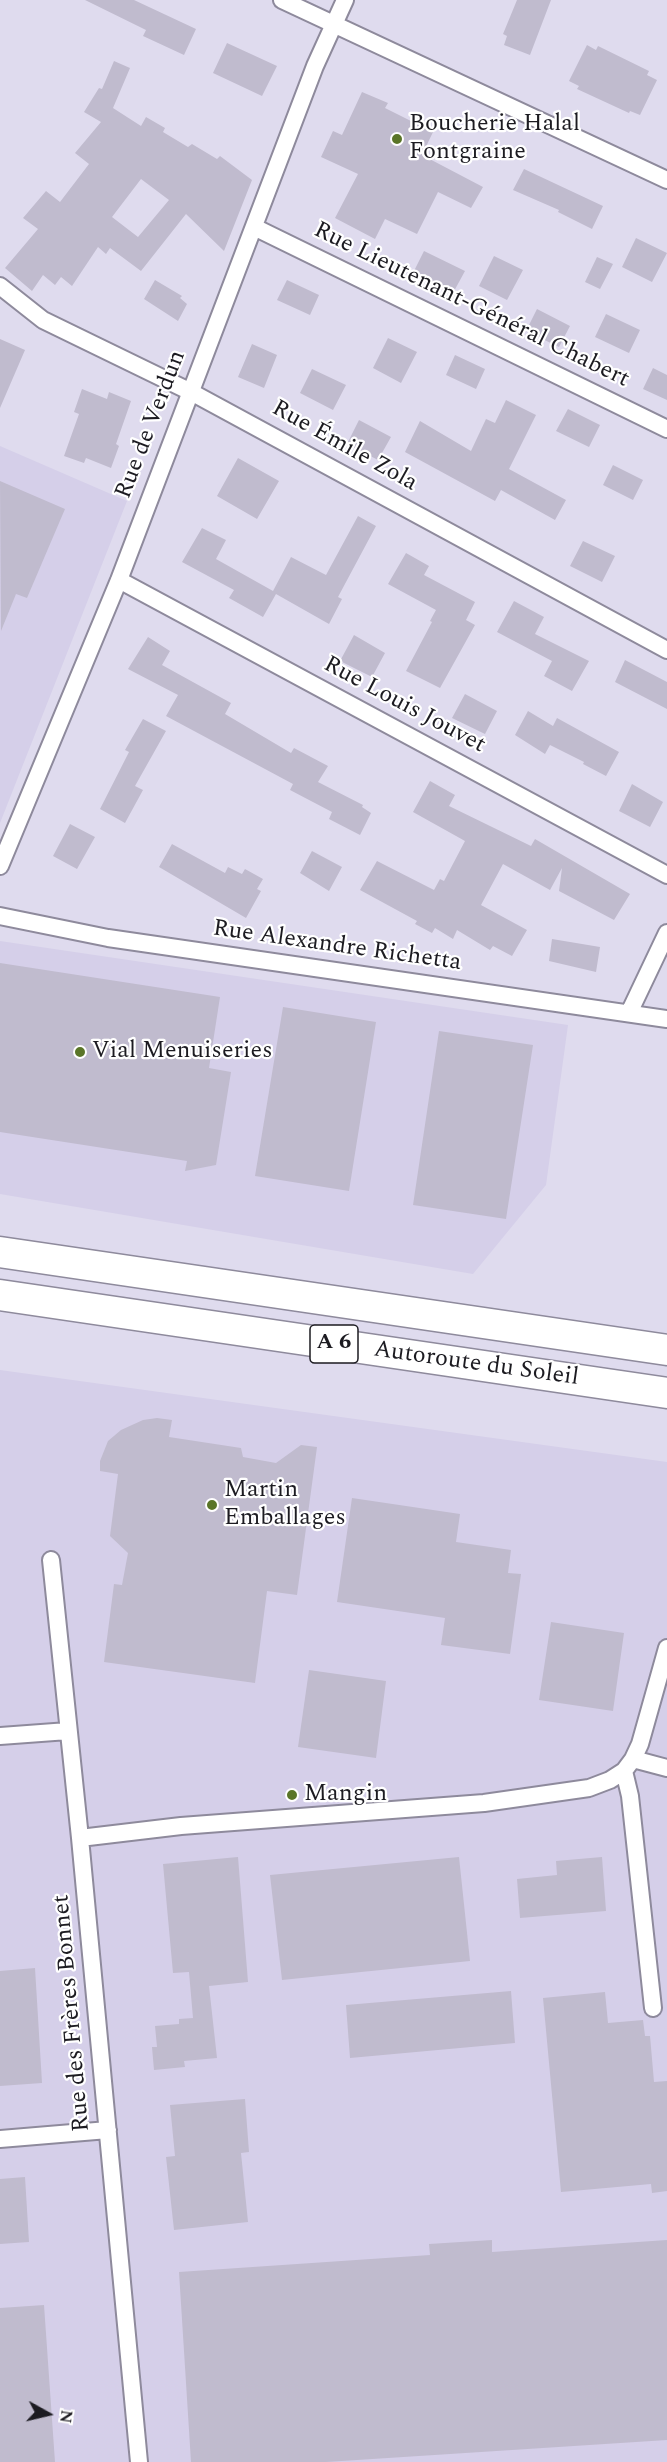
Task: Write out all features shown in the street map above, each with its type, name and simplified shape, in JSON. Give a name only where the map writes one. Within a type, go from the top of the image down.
[{"type":"highway","name":"Autoroute du Soleil","points":[[0,1252],[667,1350]]},
{"type":"highway","name":"Autoroute du Soleil","points":[[0,1295],[667,1393]]},
{"type":"street","points":[[282,0],[667,180]]},
{"type":"street","name":"Rue de Verdun","points":[[0,866],[119,580],[315,66],[345,0]]},
{"type":"street","name":"Rue Lieutenant-Général Chabert","points":[[254,227],[667,429]]},
{"type":"street","name":"Rue Émile Zola","points":[[0,286],[42,320],[191,392],[667,650]]},
{"type":"street","name":"Rue Louis Jouvet","points":[[119,580],[667,875]]},
{"type":"street","name":"Rue Alexandre Richetta","points":[[0,916],[108,938],[667,1019]]},
{"type":"street","points":[[629,1013],[667,933]]},
{"type":"street","name":"Rue des Frères Bonnet","points":[[51,1560],[80,1838],[139,2462]]},
{"type":"street","points":[[80,1838],[181,1826],[484,1803],[589,1788],[610,1780],[629,1765],[640,1744],[667,1648]]},
{"type":"street","points":[[0,1736],[68,1731]]},
{"type":"street","points":[[629,1765],[667,1768]]},
{"type":"street","points":[[629,1765],[630,1796],[653,2008]]},
{"type":"street","points":[[0,2139],[108,2130]]},
{"type":"shaded area","points":[[0,446],[127,501],[0,823]]},
{"type":"shaded area","points":[[0,941],[568,1025],[546,1185],[473,1274],[0,1194]]},
{"type":"shaded area","points":[[0,1370],[667,1462],[667,2462],[0,2462]]},
{"type":"building","points":[[85,0],[134,0],[196,29],[184,55],[143,36],[146,30]]},
{"type":"building","points":[[517,0],[551,0],[530,55],[504,45],[507,36],[503,34]]},
{"type":"building","points":[[227,43],[277,66],[262,96],[213,73]]},
{"type":"building","points":[[587,45],[596,50],[598,46],[649,71],[647,75],[657,80],[640,115],[630,111],[629,113],[577,89],[579,86],[569,81]]},
{"type":"building","points":[[114,61],[130,68],[113,108],[141,126],[146,117],[165,128],[163,132],[188,147],[192,144],[217,159],[220,156],[252,180],[224,251],[186,214],[141,271],[110,248],[106,254],[98,247],[72,286],[61,277],[55,285],[43,275],[32,291],[5,268],[38,229],[23,218],[46,191],[60,202],[89,164],[75,153],[101,122],[84,112],[99,88],[102,89]],"holes":[[[141,179],[169,200],[138,237],[112,217]]]},
{"type":"building","points":[[362,92],[388,103],[385,108],[433,132],[422,155],[483,187],[471,208],[438,192],[417,234],[385,219],[375,239],[335,218],[358,174],[321,157],[333,131],[342,135]]},
{"type":"building","points":[[524,169],[603,206],[592,229],[558,212],[559,210],[513,190]]},
{"type":"building","points":[[636,238],[667,253],[652,282],[622,267]]},
{"type":"building","points":[[424,251],[465,271],[453,293],[412,275]]},
{"type":"building","points":[[494,256],[523,270],[507,300],[479,286]]},
{"type":"building","points":[[597,257],[613,264],[600,289],[585,282]]},
{"type":"building","points":[[155,280],[182,296],[180,298],[187,304],[178,321],[144,299]]},
{"type":"building","points":[[287,280],[319,295],[310,315],[277,300]]},
{"type":"building","points":[[537,309],[570,326],[559,347],[526,331]]},
{"type":"building","points":[[606,314],[640,330],[629,353],[595,337]]},
{"type":"building","points":[[388,338],[417,352],[401,383],[373,368]]},
{"type":"building","points":[[0,339],[25,350],[0,408]]},
{"type":"building","points":[[252,344],[277,355],[264,388],[238,377]]},
{"type":"building","points":[[455,355],[485,369],[476,389],[446,375]]},
{"type":"building","points":[[653,368],[667,375],[667,400],[643,389]]},
{"type":"building","points":[[312,369],[346,385],[333,410],[300,393]]},
{"type":"building","points":[[82,389],[107,399],[109,392],[131,401],[116,444],[119,446],[111,468],[86,458],[84,463],[64,456],[79,414],[74,412]]},
{"type":"building","points":[[506,400],[536,415],[509,469],[566,500],[555,520],[501,490],[495,501],[405,452],[420,421],[471,451],[486,419],[495,423]]},
{"type":"building","points":[[568,409],[600,425],[589,447],[556,431]]},
{"type":"building","points":[[359,420],[391,437],[378,460],[347,444]]},
{"type":"building","points":[[238,458],[279,481],[257,519],[217,496]]},
{"type":"building","points":[[613,465],[643,480],[633,500],[603,485]]},
{"type":"building","points":[[0,481],[65,509],[27,598],[16,594],[1,631]]},
{"type":"building","points":[[358,516],[376,526],[338,597],[342,599],[329,624],[276,594],[263,617],[229,598],[234,590],[182,562],[202,528],[226,540],[216,559],[273,591],[291,557],[326,575]]},
{"type":"building","points":[[583,541],[615,556],[602,582],[570,566]]},
{"type":"building","points":[[406,553],[429,566],[424,575],[475,602],[466,620],[475,625],[440,688],[406,671],[436,610],[388,584]]},
{"type":"building","points":[[514,601],[544,617],[535,634],[589,661],[572,691],[544,676],[552,661],[497,632]]},
{"type":"building","points":[[354,635],[385,653],[372,677],[340,661]]},
{"type":"building","points":[[148,637],[170,651],[162,665],[231,703],[225,714],[291,753],[294,748],[328,766],[318,782],[363,805],[362,807],[371,813],[360,835],[329,819],[332,812],[290,790],[293,784],[166,716],[178,695],[128,669]]},
{"type":"building","points":[[625,660],[667,682],[667,709],[615,682]]},
{"type":"building","points":[[465,694],[497,711],[485,734],[452,718]]},
{"type":"building","points":[[528,711],[553,726],[557,718],[619,752],[606,776],[550,745],[545,754],[515,735]]},
{"type":"building","points":[[143,719],[166,731],[135,786],[143,790],[125,823],[100,809],[129,752],[125,750]]},
{"type":"building","points":[[430,781],[455,795],[449,806],[531,846],[535,839],[630,894],[614,920],[559,891],[562,868],[550,890],[503,864],[481,905],[527,930],[512,956],[493,946],[490,950],[457,930],[453,939],[435,928],[432,933],[415,924],[417,921],[360,890],[377,861],[434,890],[440,879],[444,881],[465,841],[413,812]]},
{"type":"building","points":[[632,784],[663,802],[650,827],[619,811]]},
{"type":"building","points":[[70,824],[95,837],[77,869],[53,856]]},
{"type":"building","points":[[172,844],[225,873],[228,867],[242,874],[245,869],[263,879],[257,889],[261,891],[246,918],[159,867]]},
{"type":"building","points":[[312,851],[342,867],[329,891],[300,873]]},
{"type":"building","points":[[552,939],[600,947],[596,972],[549,961]]},
{"type":"building","points":[[0,963],[220,997],[209,1068],[231,1072],[216,1165],[185,1171],[187,1161],[0,1132]]},
{"type":"building","points":[[283,1007],[376,1022],[349,1191],[255,1176]]},
{"type":"building","points":[[439,1031],[533,1045],[506,1219],[413,1205]]},
{"type":"building","points":[[157,1418],[172,1420],[169,1437],[241,1448],[243,1457],[276,1463],[301,1445],[317,1447],[297,1595],[267,1591],[255,1683],[104,1662],[114,1584],[122,1585],[128,1553],[110,1536],[118,1474],[100,1471],[100,1461],[108,1441],[121,1430],[143,1420]]},
{"type":"building","points":[[352,1498],[460,1514],[456,1542],[511,1550],[508,1573],[521,1574],[510,1654],[441,1645],[445,1618],[337,1602]]},
{"type":"building","points":[[551,1622],[624,1633],[613,1711],[539,1700]]},
{"type":"building","points":[[309,1670],[386,1681],[376,1758],[298,1747]]},
{"type":"building","points":[[238,1857],[248,1982],[209,1986],[217,2058],[184,2061],[185,2067],[154,2070],[152,2047],[157,2047],[155,2026],[179,2024],[179,2019],[193,2018],[189,1972],[173,1973],[163,1864]]},
{"type":"building","points":[[459,1857],[470,1961],[282,1980],[270,1875]]},
{"type":"building","points":[[602,1857],[606,1911],[520,1918],[517,1879],[557,1875],[556,1861]]},
{"type":"building","points":[[35,1968],[42,2083],[0,2086],[0,1971]]},
{"type":"building","points":[[511,1991],[515,2043],[350,2058],[346,2005]]},
{"type":"building","points":[[605,1992],[608,2023],[643,2020],[645,2036],[650,2036],[654,2082],[667,2081],[667,2191],[652,2193],[651,2184],[561,2192],[543,1998]]},
{"type":"building","points":[[245,2099],[249,2152],[241,2153],[248,2222],[174,2230],[166,2157],[175,2156],[170,2105]]},
{"type":"building","points":[[25,2177],[29,2242],[0,2244],[0,2179]]},
{"type":"building","points":[[492,2240],[492,2252],[667,2240],[667,2440],[326,2462],[191,2462],[179,2272],[430,2255],[429,2244]]},
{"type":"building","points":[[44,2305],[55,2462],[0,2462],[0,2308]]},
{"type":"place","name":"Boucherie Halal Fontgraine","points":[[397,139]]},
{"type":"place","name":"Vial Menuiseries","points":[[80,1052]]},
{"type":"place","name":"Martin Emballages","points":[[212,1505]]},
{"type":"place","name":"Mangin","points":[[292,1795]]}]
